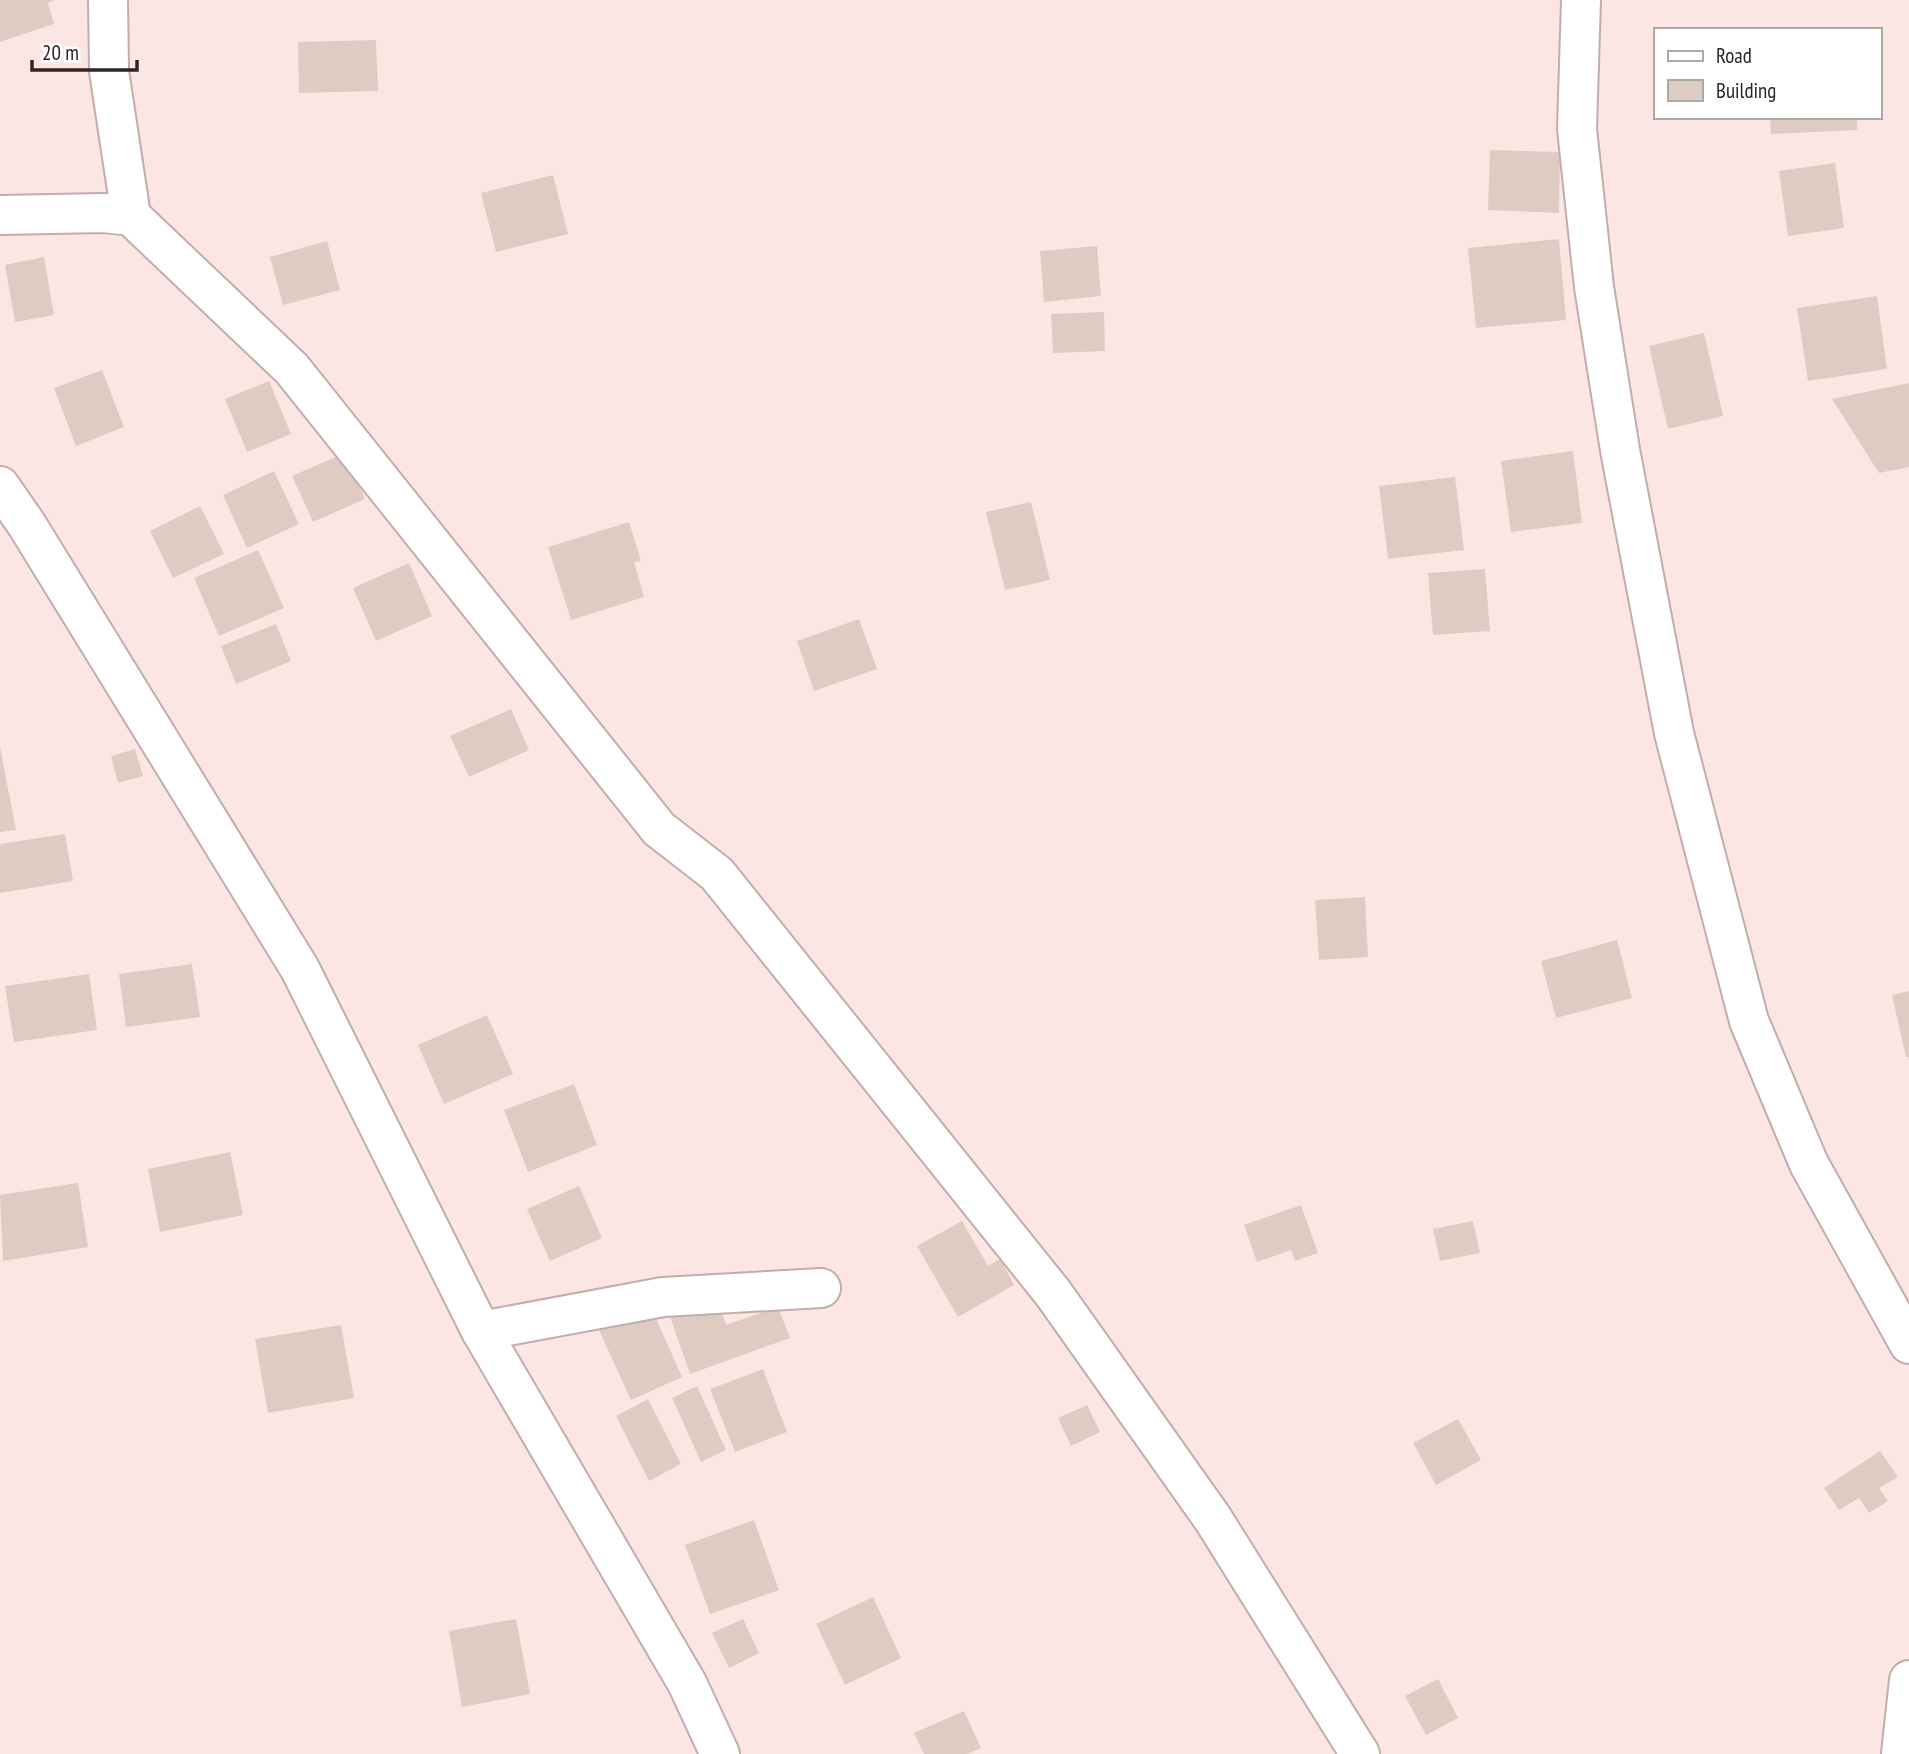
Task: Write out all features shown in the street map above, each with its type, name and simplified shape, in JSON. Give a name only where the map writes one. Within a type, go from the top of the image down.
[{"type":"street","points":[[108,0],[109,71],[131,216]]},
{"type":"street","points":[[1581,0],[1577,129],[1594,287],[1627,491],[1674,733],[1749,1021],[1809,1164],[1909,1344]]},
{"type":"street","points":[[0,215],[104,213],[131,216],[292,369],[659,829],[717,874],[1037,1272],[1213,1519],[1360,1754]]},
{"type":"street","points":[[0,486],[27,525],[300,969],[481,1331],[687,1683],[720,1754]]},
{"type":"street","points":[[481,1331],[663,1297],[821,1287]]},
{"type":"street","points":[[1900,1754],[1909,1681]]},
{"type":"building","points":[[0,0],[55,0],[48,3],[54,24],[0,42]]},
{"type":"building","points":[[376,40],[378,91],[299,93],[298,42]]},
{"type":"building","points":[[1770,119],[1857,119],[1857,130],[1771,134]]},
{"type":"building","points":[[1490,150],[1560,152],[1559,213],[1488,210]]},
{"type":"building","points":[[1835,163],[1844,228],[1788,236],[1779,171]]},
{"type":"building","points":[[553,175],[568,234],[496,252],[481,193]]},
{"type":"building","points":[[1559,239],[1566,320],[1476,328],[1468,248]]},
{"type":"building","points":[[327,241],[340,290],[283,305],[270,257]]},
{"type":"building","points":[[1097,246],[1101,296],[1044,302],[1040,251]]},
{"type":"building","points":[[44,257],[54,315],[15,322],[5,265]]},
{"type":"building","points":[[1877,296],[1887,369],[1808,381],[1797,308]]},
{"type":"building","points":[[1104,312],[1105,351],[1053,353],[1051,314]]},
{"type":"building","points":[[1704,333],[1723,416],[1668,429],[1649,346]]},
{"type":"building","points":[[102,370],[124,427],[76,446],[54,388]]},
{"type":"building","points":[[269,381],[291,434],[247,452],[225,399]]},
{"type":"building","points":[[1909,383],[1909,467],[1879,473],[1832,399]]},
{"type":"building","points":[[1573,451],[1582,523],[1511,532],[1501,461]]},
{"type":"building","points":[[345,453],[365,499],[313,522],[292,476]]},
{"type":"building","points":[[274,471],[299,524],[247,548],[223,495]]},
{"type":"building","points":[[1455,477],[1464,550],[1388,559],[1379,486]]},
{"type":"building","points":[[1031,502],[1050,580],[1005,590],[986,512]]},
{"type":"building","points":[[200,506],[224,554],[173,578],[150,531]]},
{"type":"building","points":[[629,522],[641,561],[634,562],[644,597],[571,620],[548,547]]},
{"type":"building","points":[[258,550],[284,608],[219,636],[194,578]]},
{"type":"building","points":[[409,563],[432,616],[376,641],[353,588]]},
{"type":"building","points":[[1485,569],[1490,631],[1433,635],[1428,573]]},
{"type":"building","points":[[859,619],[877,669],[814,691],[797,641]]},
{"type":"building","points":[[276,624],[291,661],[236,684],[221,646]]},
{"type":"building","points":[[511,709],[529,750],[469,777],[450,736]]},
{"type":"building","points":[[0,747],[16,830],[0,832]]},
{"type":"building","points":[[135,749],[143,776],[118,783],[111,756]]},
{"type":"building","points":[[65,834],[73,881],[0,893],[0,844]]},
{"type":"building","points":[[1365,897],[1368,957],[1319,960],[1315,900]]},
{"type":"building","points":[[1617,940],[1632,998],[1556,1018],[1541,961]]},
{"type":"building","points":[[192,964],[200,1017],[126,1027],[119,974]]},
{"type":"building","points":[[89,974],[97,1030],[14,1042],[5,986]]},
{"type":"building","points":[[1909,991],[1909,1057],[1906,1057],[1892,995]]},
{"type":"building","points":[[487,1015],[513,1074],[444,1104],[418,1045]]},
{"type":"building","points":[[574,1084],[597,1145],[528,1172],[504,1110]]},
{"type":"building","points":[[230,1152],[243,1215],[160,1232],[148,1169]]},
{"type":"building","points":[[78,1183],[88,1247],[3,1261],[0,1195]]},
{"type":"building","points":[[579,1186],[602,1238],[550,1261],[527,1209]]},
{"type":"building","points":[[1301,1205],[1318,1253],[1295,1261],[1291,1250],[1257,1262],[1244,1225]]},
{"type":"building","points":[[962,1221],[988,1266],[1000,1259],[1014,1285],[958,1317],[917,1246]]},
{"type":"building","points":[[1473,1221],[1480,1253],[1440,1261],[1433,1229]]},
{"type":"building","points":[[715,1294],[726,1325],[778,1307],[790,1338],[690,1374],[668,1311]]},
{"type":"building","points":[[651,1307],[682,1377],[631,1400],[599,1330]]},
{"type":"building","points":[[341,1325],[354,1398],[268,1413],[255,1339]]},
{"type":"building","points":[[763,1369],[787,1432],[735,1452],[710,1389]]},
{"type":"building","points":[[697,1386],[726,1450],[701,1462],[672,1398]]},
{"type":"building","points":[[648,1399],[681,1464],[649,1481],[616,1416]]},
{"type":"building","points":[[1087,1405],[1100,1432],[1071,1446],[1058,1418]]},
{"type":"building","points":[[1458,1419],[1481,1460],[1436,1485],[1413,1443]]},
{"type":"building","points":[[1880,1451],[1898,1477],[1879,1488],[1888,1501],[1869,1513],[1859,1498],[1839,1510],[1824,1488]]},
{"type":"building","points":[[754,1520],[779,1590],[710,1614],[685,1545]]},
{"type":"building","points":[[873,1597],[901,1658],[845,1685],[816,1624]]},
{"type":"building","points":[[516,1619],[530,1694],[462,1707],[449,1631]]},
{"type":"building","points":[[743,1619],[759,1653],[729,1668],[712,1633]]},
{"type":"building","points":[[1438,1679],[1458,1718],[1426,1735],[1405,1696]]},
{"type":"building","points":[[964,1711],[981,1748],[967,1754],[924,1754],[914,1733]]}]
